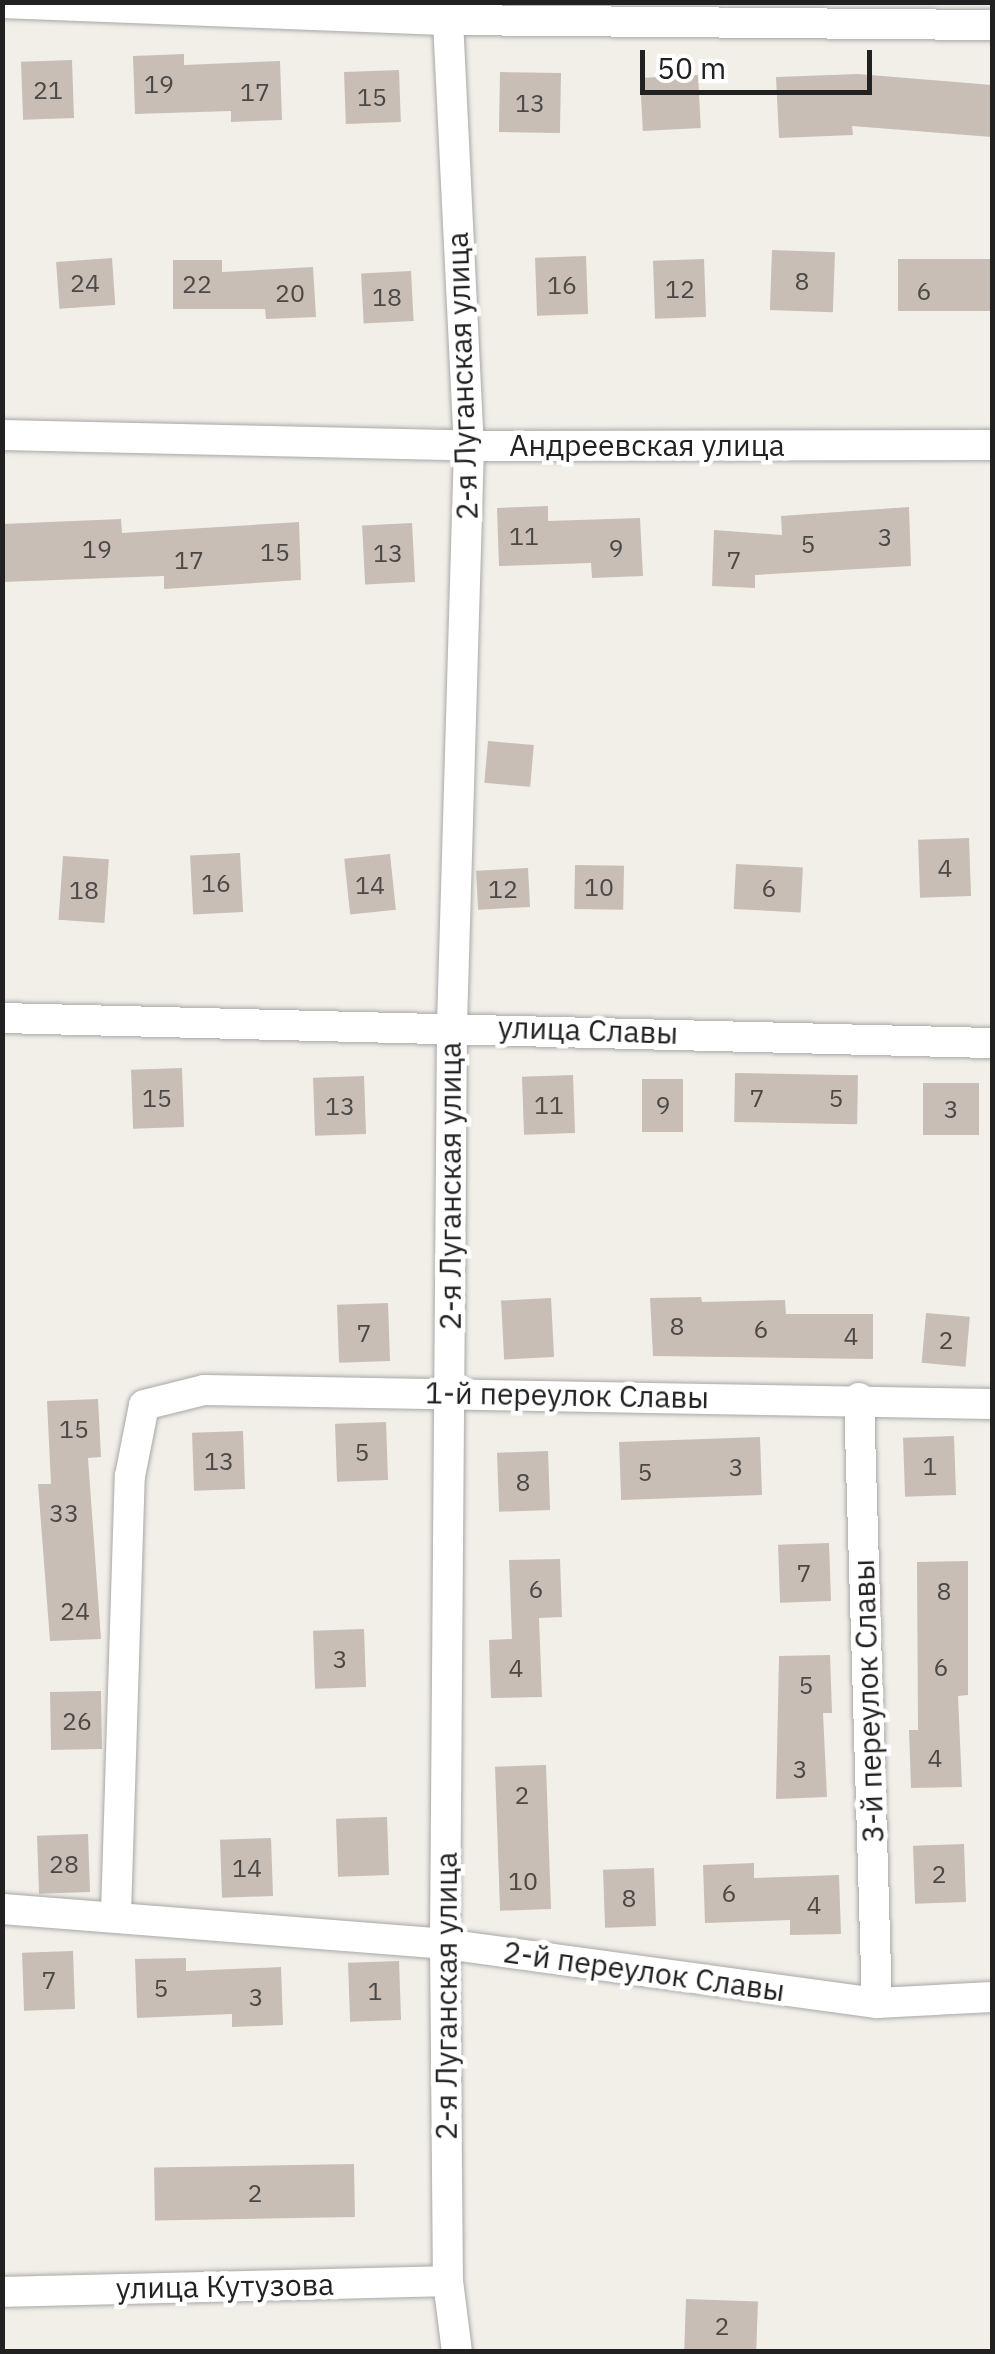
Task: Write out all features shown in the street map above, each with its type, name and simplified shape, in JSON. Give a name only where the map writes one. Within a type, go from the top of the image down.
[{"type":"street","points":[[2,3],[448,20],[992,24]]},
{"type":"street","name":"2-я Луганская улица","points":[[448,20],[469,446],[452,1026],[448,1394],[448,2281],[458,2352]]},
{"type":"street","name":"Андреевская улица","points":[[2,436],[469,446],[992,445]]},
{"type":"street","name":"улица Славы","points":[[2,1018],[452,1026],[992,1043]]},
{"type":"street","name":"1-й переулок Славы","points":[[116,1914],[130,1476],[144,1405],[204,1390],[859,1398],[992,1404]]},
{"type":"street","name":"3-й переулок Славы","points":[[859,1398],[877,2003]]},
{"type":"street","name":"2-й переулок Славы","points":[[2,1909],[116,1914],[445,1944],[877,2003],[992,1997]]},
{"type":"street","name":"улица Кутузова","points":[[2,2292],[448,2281]]},
{"type":"building","points":[[184,54],[184,65],[280,61],[282,120],[231,122],[231,111],[135,114],[133,56]]},
{"type":"building","points":[[72,60],[74,118],[23,120],[21,62]]},
{"type":"building","points":[[399,70],[401,122],[346,124],[344,72]]},
{"type":"building","points":[[500,72],[561,73],[560,133],[499,132]]},
{"type":"building","points":[[858,74],[992,85],[992,137],[852,126],[853,135],[779,138],[776,77]]},
{"type":"building","points":[[698,75],[701,128],[643,131],[640,78]]},
{"type":"building","points":[[772,250],[835,252],[833,312],[770,310]]},
{"type":"building","points":[[586,256],[588,314],[537,316],[535,258]]},
{"type":"building","points":[[112,258],[115,305],[59,309],[56,262]]},
{"type":"building","points":[[704,259],[706,317],[655,319],[653,261]]},
{"type":"building","points":[[898,259],[992,259],[992,311],[898,311]]},
{"type":"building","points":[[173,260],[222,260],[222,272],[313,267],[316,317],[266,319],[265,309],[173,309]]},
{"type":"building","points":[[411,271],[414,321],[364,324],[361,274]]},
{"type":"building","points":[[548,506],[548,521],[640,518],[643,576],[592,578],[591,563],[499,566],[497,508]]},
{"type":"building","points":[[909,507],[911,566],[755,575],[755,588],[712,586],[714,530],[782,535],[781,516]]},
{"type":"building","points":[[121,519],[122,533],[299,522],[301,580],[164,589],[164,576],[2,582],[2,524]]},
{"type":"building","points":[[412,523],[415,582],[365,585],[362,526]]},
{"type":"building","points":[[488,741],[534,745],[530,787],[484,783]]},
{"type":"building","points":[[969,838],[971,896],[920,898],[918,840]]},
{"type":"building","points":[[240,853],[243,912],[193,915],[190,856]]},
{"type":"building","points":[[390,854],[396,910],[350,915],[344,859]]},
{"type":"building","points":[[63,856],[109,859],[104,923],[59,920]]},
{"type":"building","points":[[736,864],[803,868],[801,912],[734,909]]},
{"type":"building","points":[[575,865],[624,866],[623,910],[574,909]]},
{"type":"building","points":[[528,868],[530,907],[478,910],[476,871]]},
{"type":"building","points":[[182,1068],[184,1127],[133,1129],[131,1070]]},
{"type":"building","points":[[735,1073],[858,1075],[857,1124],[734,1122]]},
{"type":"building","points":[[573,1075],[575,1133],[524,1135],[522,1077]]},
{"type":"building","points":[[364,1076],[366,1134],[315,1136],[313,1078]]},
{"type":"building","points":[[642,1079],[683,1079],[683,1132],[642,1132]]},
{"type":"building","points":[[923,1083],[979,1083],[979,1135],[923,1135]]},
{"type":"building","points":[[701,1297],[702,1302],[785,1300],[786,1314],[873,1314],[873,1359],[653,1356],[650,1298]]},
{"type":"building","points":[[551,1298],[554,1357],[504,1360],[501,1301]]},
{"type":"building","points":[[388,1303],[390,1361],[339,1363],[337,1305]]},
{"type":"building","points":[[926,1313],[970,1317],[965,1367],[922,1363]]},
{"type":"building","points":[[98,1399],[101,1457],[88,1458],[101,1639],[50,1641],[38,1484],[51,1484],[47,1401]]},
{"type":"building","points":[[386,1422],[388,1480],[337,1482],[335,1424]]},
{"type":"building","points":[[243,1431],[245,1489],[194,1491],[192,1433]]},
{"type":"building","points":[[954,1436],[956,1495],[905,1497],[903,1438]]},
{"type":"building","points":[[760,1437],[762,1495],[621,1500],[619,1442]]},
{"type":"building","points":[[548,1451],[550,1510],[499,1512],[497,1453]]},
{"type":"building","points":[[829,1543],[831,1601],[780,1603],[778,1545]]},
{"type":"building","points":[[560,1559],[562,1617],[539,1618],[542,1697],[491,1698],[489,1640],[512,1639],[509,1560]]},
{"type":"building","points":[[968,1561],[968,1695],[958,1696],[962,1787],[911,1788],[909,1730],[918,1730],[917,1562]]},
{"type":"building","points":[[364,1629],[366,1687],[315,1689],[313,1631]]},
{"type":"building","points":[[830,1655],[832,1713],[823,1713],[827,1797],[776,1799],[779,1656]]},
{"type":"building","points":[[101,1691],[102,1749],[51,1750],[50,1692]]},
{"type":"building","points":[[546,1765],[551,1909],[500,1911],[495,1767]]},
{"type":"building","points":[[387,1817],[389,1875],[338,1877],[336,1819]]},
{"type":"building","points":[[88,1834],[90,1892],[39,1894],[37,1836]]},
{"type":"building","points":[[271,1838],[273,1896],[222,1898],[220,1840]]},
{"type":"building","points":[[964,1844],[966,1902],[915,1904],[913,1846]]},
{"type":"building","points":[[754,1863],[754,1878],[839,1875],[841,1934],[790,1935],[790,1920],[705,1923],[703,1865]]},
{"type":"building","points":[[654,1868],[656,1926],[605,1928],[603,1870]]},
{"type":"building","points":[[73,1951],[75,2009],[24,2011],[22,1953]]},
{"type":"building","points":[[186,1958],[186,1971],[281,1967],[283,2025],[232,2027],[232,2014],[137,2018],[135,1959]]},
{"type":"building","points":[[399,1961],[401,2020],[350,2022],[348,1963]]},
{"type":"building","points":[[354,2164],[355,2217],[155,2220],[154,2167]]},
{"type":"building","points":[[686,2299],[758,2302],[756,2352],[684,2352]]}]
